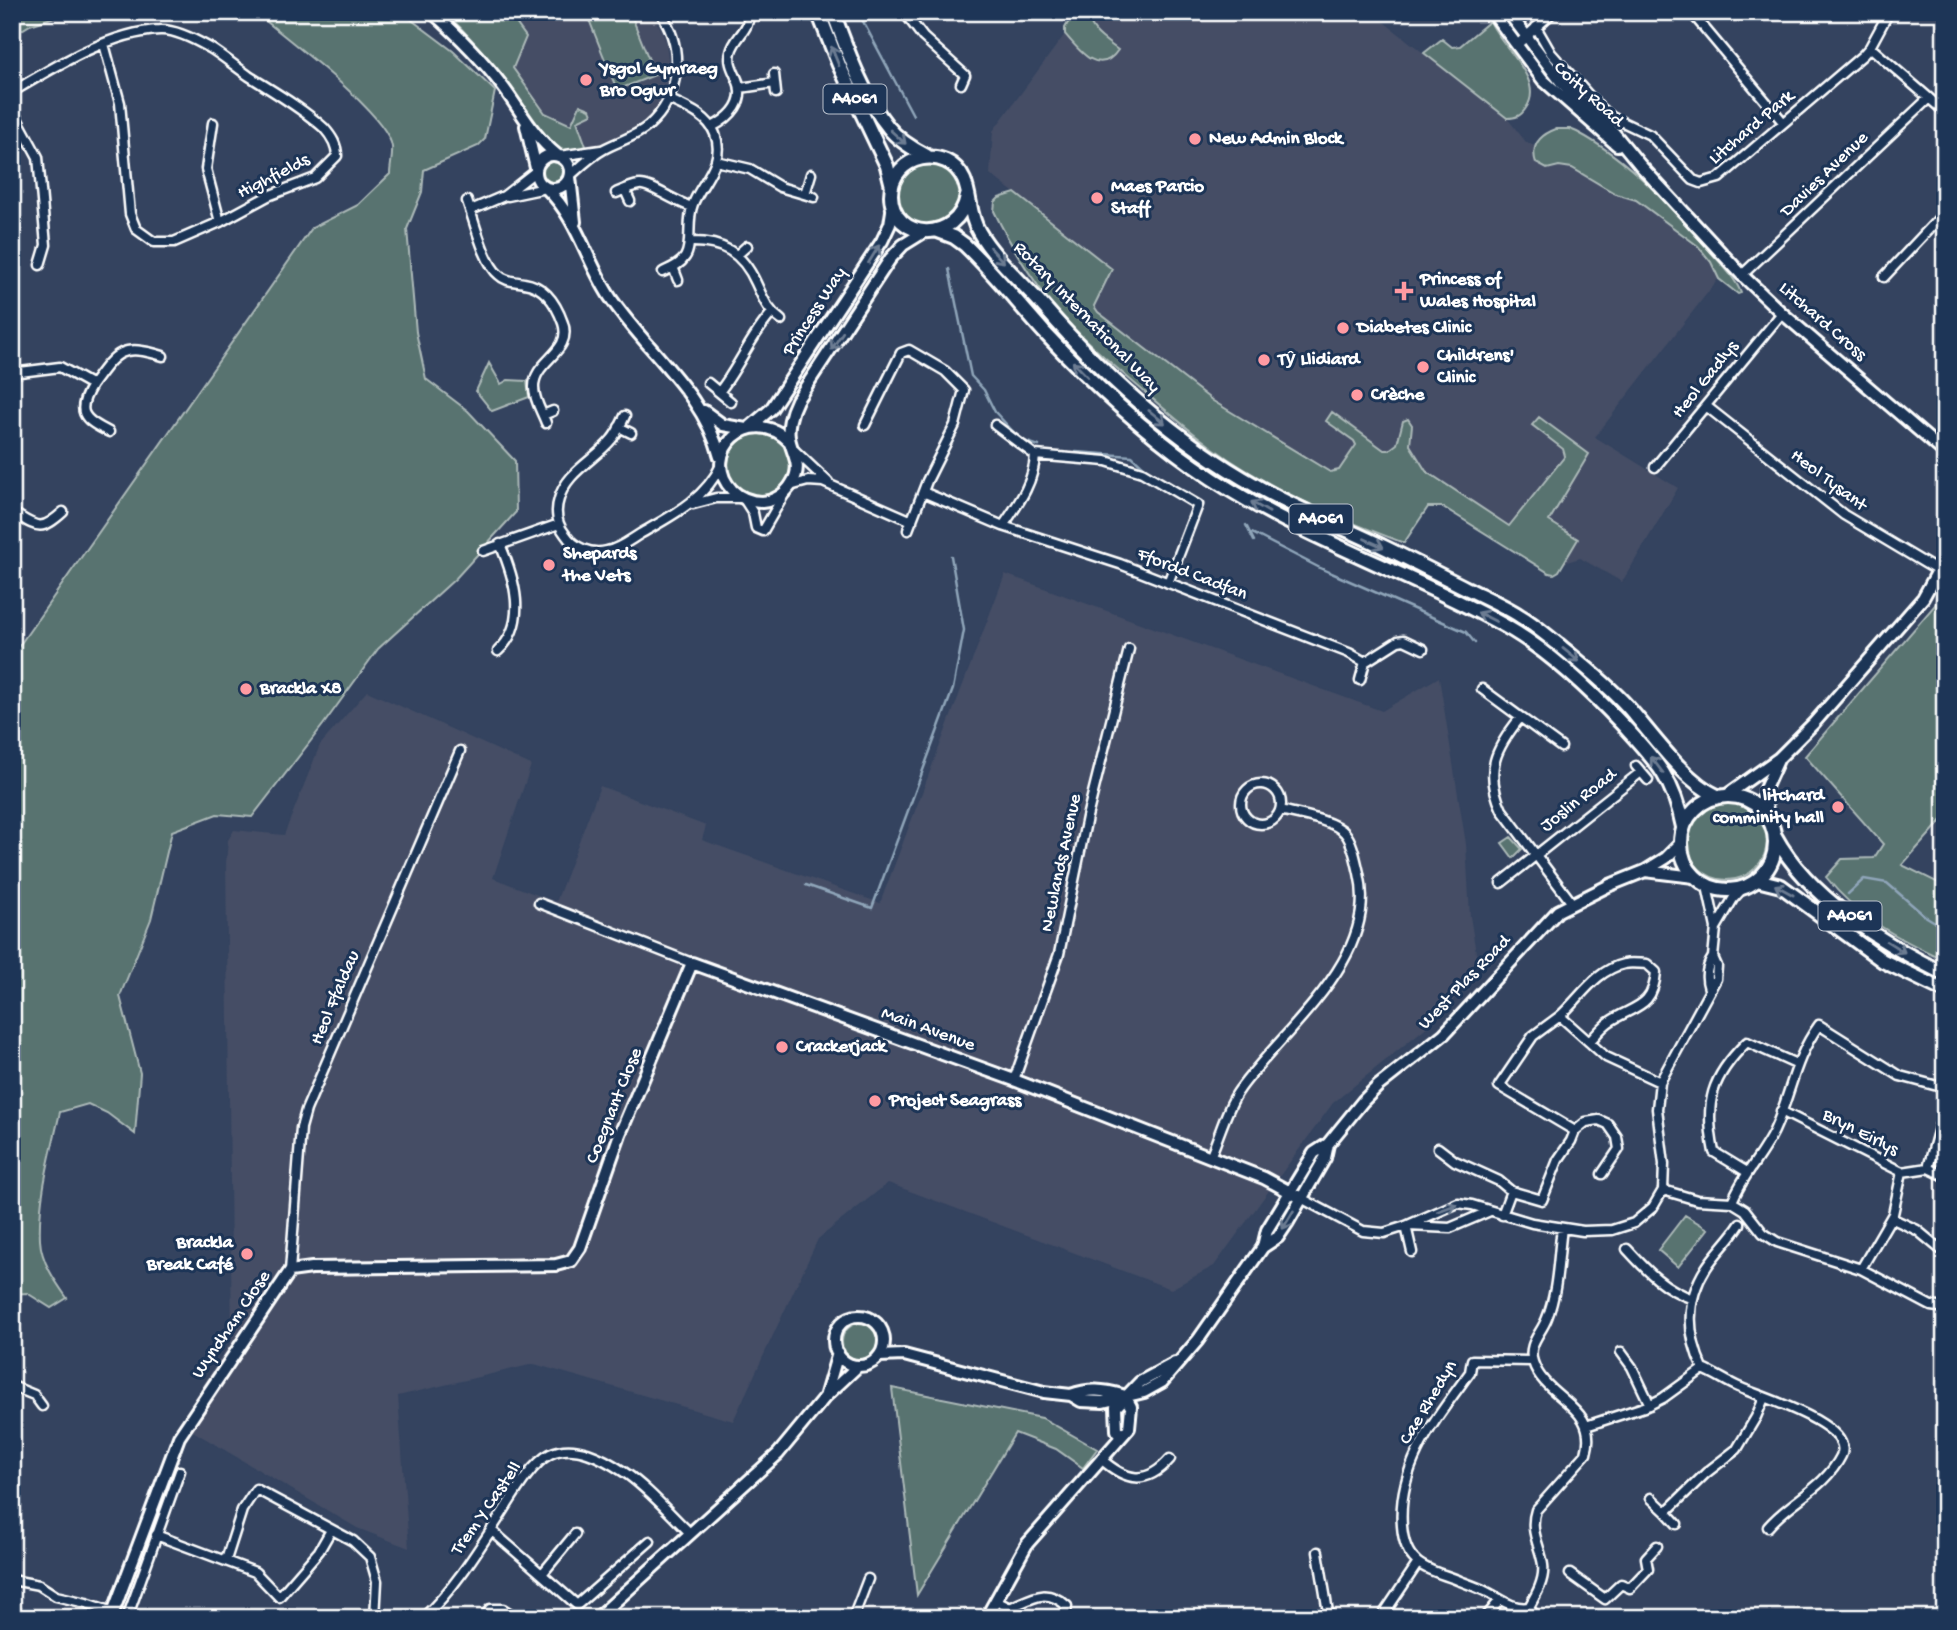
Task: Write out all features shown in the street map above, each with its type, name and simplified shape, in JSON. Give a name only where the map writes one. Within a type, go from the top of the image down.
[{"type":"main road","name":"A4061","points":[[818,12],[839,65],[881,152],[892,186],[893,205]]},
{"type":"main road","name":"A4061","points":[[833,12],[852,60],[887,126],[911,148],[941,159],[958,170],[967,195]]},
{"type":"main road","points":[[892,186],[905,165],[927,156]]},
{"type":"main road","points":[[893,205],[904,223],[924,232],[938,231],[947,227],[961,214],[967,195]]},
{"type":"main road","name":"Rotary International Way","points":[[967,195],[975,224],[993,251],[1054,319],[1109,374],[1176,432],[1213,460],[1272,495],[1382,546],[1521,616],[1593,673],[1625,704],[1695,783],[1722,796]]},
{"type":"main road","name":"Rotary International Way","points":[[938,231],[965,245],[1087,376],[1123,410],[1196,468],[1277,516],[1506,627],[1553,660],[1599,699],[1648,752],[1670,783],[1677,799],[1683,827]]},
{"type":"main road","points":[[1722,796],[1743,798],[1757,805],[1768,817],[1775,836],[1774,856],[1765,873],[1743,888],[1725,890],[1707,886],[1694,877],[1682,856],[1680,844],[1683,827],[1696,807],[1722,796]]},
{"type":"main road","name":"A4061","points":[[1775,836],[1793,865],[1836,905],[1897,948],[1945,974]]},
{"type":"main road","name":"A4061","points":[[1757,880],[1781,886],[1883,961],[1945,991]]},
{"type":"street","points":[[432,12],[474,52],[539,139],[569,166],[576,228]]},
{"type":"street","points":[[471,210],[504,196],[559,189],[570,176],[604,149],[633,136],[649,125],[668,99],[675,78],[677,56],[672,33],[660,12]]},
{"type":"street","points":[[712,127],[736,109],[740,88],[730,58],[733,47],[747,27],[749,12]]},
{"type":"street","points":[[904,12],[923,37],[965,75],[961,84]]},
{"type":"street","name":"Coity Road","points":[[1492,12],[1543,80],[1640,165]]},
{"type":"street","name":"Coity Road","points":[[1508,12],[1567,88],[1609,127],[1640,165],[1683,210]]},
{"type":"street","points":[[1517,45],[1553,12]]},
{"type":"street","points":[[1691,12],[1783,122]]},
{"type":"street","name":"Litchard Park","points":[[1536,27],[1551,53],[1600,108],[1612,117],[1650,135],[1693,180],[1701,183],[1719,178],[1871,47],[1889,12]]},
{"type":"street","name":"Highfields","points":[[12,92],[50,69],[104,44],[163,29],[209,47],[279,96],[324,129],[337,145],[337,156],[315,178],[268,196],[220,222],[174,242],[154,242],[136,229],[130,214],[120,103],[104,44]]},
{"type":"street","points":[[1871,47],[1945,112]]},
{"type":"street","points":[[740,88],[775,84]]},
{"type":"street","name":"Davies Avenue","points":[[1742,275],[1928,98]]},
{"type":"street","points":[[663,272],[673,268],[686,257],[689,242],[688,222],[692,207],[711,174],[716,161],[717,145],[712,127],[699,114],[668,99]]},
{"type":"street","points":[[12,109],[38,158],[46,245],[40,265]]},
{"type":"street","points":[[524,120],[538,181],[560,202],[612,301],[699,407],[714,434],[727,483],[753,513],[756,528],[763,531],[789,489]]},
{"type":"street","points":[[213,123],[206,169],[220,222]]},
{"type":"street","points":[[504,196],[536,169],[546,156],[604,149]]},
{"type":"street","points":[[716,161],[750,169],[780,187],[809,195],[811,174]]},
{"type":"street","points":[[630,201],[621,191],[646,185],[677,203],[692,207]]},
{"type":"street","points":[[467,201],[495,271],[509,281],[527,283],[543,289],[562,321],[564,335],[561,346],[539,368],[535,377],[534,393],[544,419],[553,411]]},
{"type":"street","name":"Princess Way","points":[[722,463],[725,449],[731,440],[771,409],[867,265],[887,232],[893,205]]},
{"type":"street","name":"Litchard Cross","points":[[1683,210],[1742,275],[1782,313],[1945,453]]},
{"type":"street","points":[[1884,277],[1945,212]]},
{"type":"street","name":"Princess Way","points":[[789,489],[797,470],[790,419],[797,400],[890,259],[908,240],[924,232]]},
{"type":"street","points":[[689,242],[712,242],[737,256],[752,275],[765,303],[781,320]]},
{"type":"street","points":[[737,256],[747,246]]},
{"type":"street","points":[[673,268],[678,280]]},
{"type":"street","points":[[719,392],[735,371],[757,331],[772,313]]},
{"type":"street","name":"Heol Gadlys","points":[[1656,467],[1782,313]]},
{"type":"street","points":[[109,432],[90,424],[83,412],[82,402],[92,384],[108,362],[125,350],[139,349],[163,356]]},
{"type":"street","points":[[864,425],[901,354],[909,350],[945,371],[964,390],[955,425],[908,530]]},
{"type":"street","points":[[12,373],[60,367],[92,384]]},
{"type":"street","points":[[708,383],[731,402]]},
{"type":"street","name":"Heol Tysant","points":[[1706,406],[1843,515],[1938,571]]},
{"type":"street","points":[[699,407],[723,425],[733,428],[770,428],[780,432],[806,463],[831,484]]},
{"type":"street","points":[[625,416],[609,442],[566,484],[557,503],[559,524],[566,537],[578,547],[593,552],[607,551],[687,506],[706,489],[722,463]]},
{"type":"street","points":[[995,425],[1035,455],[1106,461],[1142,472],[1198,505],[1168,583]]},
{"type":"street","points":[[620,427],[631,433]]},
{"type":"street","points":[[1003,526],[1023,499],[1035,467],[1035,455]]},
{"type":"street","points":[[687,506],[716,498],[766,502],[778,498],[789,489],[814,481],[831,484],[912,521]]},
{"type":"street","name":"Ffordd Cadfan","points":[[923,492],[1003,526],[1120,564],[1349,653],[1365,662]]},
{"type":"street","points":[[12,512],[37,527],[48,525],[63,512]]},
{"type":"street","points":[[483,551],[559,524]]},
{"type":"street","points":[[498,651],[510,637],[515,617],[516,588],[500,544]]},
{"type":"street","points":[[1722,796],[1779,758],[1814,723],[1923,598],[1945,558]]},
{"type":"street","points":[[1360,680],[1365,662],[1398,641],[1404,639],[1423,649]]},
{"type":"street","name":"Newlands Avenue","points":[[1014,1080],[1059,954],[1087,817],[1129,649]]},
{"type":"street","points":[[1482,690],[1561,747]]},
{"type":"street","name":"Joslin Road","points":[[1520,718],[1497,752],[1493,778],[1495,794],[1502,810],[1572,902]]},
{"type":"street","name":"Heol Ffaldau","points":[[290,1271],[301,1128],[306,1110],[460,751]]},
{"type":"street","points":[[1768,817],[1764,791],[1779,758]]},
{"type":"street","name":"Joslin Road","points":[[1536,854],[1639,769],[1648,780]]},
{"type":"street","points":[[1265,784],[1272,787],[1280,798],[1280,810],[1273,821],[1253,824],[1242,814],[1242,797],[1251,786],[1265,784]]},
{"type":"street","points":[[1210,1157],[1238,1091],[1339,971],[1354,943],[1363,892],[1345,834],[1336,827],[1307,816],[1280,810]]},
{"type":"street","name":"West Plas Road","points":[[1263,1247],[1267,1230],[1314,1153],[1328,1144],[1363,1101],[1399,1068],[1444,1034],[1558,911],[1572,902],[1645,871],[1666,858],[1680,844]]},
{"type":"street","points":[[1502,883],[1536,854]]},
{"type":"street","name":"West Plas Road","points":[[1645,871],[1694,877]]},
{"type":"street","points":[[1301,1198],[1363,1231],[1384,1233],[1458,1203],[1583,1231],[1612,1230],[1634,1223],[1653,1207],[1663,1190],[1664,1164],[1657,1109],[1660,1082],[1709,989],[1706,980],[1708,964],[1713,957],[1716,928],[1707,886]]},
{"type":"street","points":[[1716,928],[1733,899],[1743,888]]},
{"type":"street","name":"Main Avenue","points":[[539,903],[692,963],[1014,1080],[1264,1178],[1301,1198]]},
{"type":"street","name":"Coegnant Close","points":[[571,1261],[580,1248],[620,1134],[692,963]]},
{"type":"street","points":[[1575,1131],[1499,1086],[1533,1035],[1576,1003],[1593,981],[1624,964],[1647,964],[1656,972],[1654,988],[1640,1006],[1608,1023],[1589,1042]]},
{"type":"street","points":[[1560,1016],[1606,1057],[1660,1082]]},
{"type":"street","points":[[1732,1202],[1738,1185],[1765,1147],[1805,1043],[1819,1025],[1900,1076],[1945,1088]]},
{"type":"street","points":[[1747,1172],[1714,1152],[1708,1108],[1713,1090],[1735,1054],[1747,1042],[1796,1064]]},
{"type":"street","points":[[1945,1106],[1928,1168],[1945,1176]]},
{"type":"street","name":"Bryn Eirlys","points":[[1781,1111],[1902,1172],[1928,1168]]},
{"type":"street","points":[[1438,1148],[1455,1161],[1499,1181],[1511,1191],[1542,1200],[1558,1160],[1575,1131],[1586,1122],[1599,1120],[1608,1124],[1617,1137],[1619,1149],[1602,1174]]},
{"type":"street","name":"West Plas Road","points":[[1125,1396],[1144,1392],[1162,1382],[1198,1339],[1263,1247],[1278,1237],[1325,1158],[1328,1144]]},
{"type":"street","points":[[1861,1269],[1891,1217],[1902,1172]]},
{"type":"street","points":[[1663,1190],[1697,1200],[1732,1202],[1745,1210],[1763,1233],[1777,1242],[1861,1269],[1931,1307],[1945,1308]]},
{"type":"street","points":[[1502,1215],[1511,1191]]},
{"type":"street","points":[[1406,1226],[1450,1228],[1490,1211]]},
{"type":"street","points":[[1891,1217],[1917,1230],[1940,1249]]},
{"type":"street","points":[[1740,1224],[1727,1244],[1707,1265],[1693,1299],[1690,1337],[1703,1369],[1731,1384],[1803,1412],[1830,1430],[1844,1446],[1830,1474],[1785,1509],[1768,1527]]},
{"type":"street","points":[[1406,1226],[1412,1252]]},
{"type":"street","points":[[1529,1608],[1543,1575],[1532,1528],[1536,1510],[1586,1454],[1589,1443],[1581,1414],[1540,1377],[1532,1361],[1532,1347],[1552,1303],[1562,1228]]},
{"type":"street","points":[[1628,1249],[1657,1281],[1693,1299]]},
{"type":"street","name":"Wyndham Close","points":[[112,1615],[179,1437],[290,1271],[312,1268],[556,1265],[571,1261]]},
{"type":"street","points":[[857,1316],[873,1320],[879,1326],[883,1349],[879,1356],[866,1365],[858,1366],[843,1360],[838,1353],[835,1337],[842,1323],[849,1318],[857,1316]]},
{"type":"street","points":[[883,1337],[904,1355]]},
{"type":"street","points":[[1621,1352],[1632,1367],[1650,1405]]},
{"type":"street","points":[[825,1397],[838,1353]]},
{"type":"street","points":[[879,1356],[904,1355],[1044,1392],[1071,1395],[1082,1391],[1104,1390],[1125,1396],[1116,1407],[1120,1437],[1027,1544],[986,1618]]},
{"type":"street","name":"Cae Rhedyn","points":[[1418,1563],[1409,1553],[1403,1536],[1401,1517],[1404,1489],[1413,1458],[1424,1436],[1470,1372],[1472,1360],[1532,1361]]},
{"type":"street","points":[[597,1618],[778,1454],[825,1397],[858,1366]]},
{"type":"street","points":[[1586,1426],[1650,1405],[1703,1369]]},
{"type":"street","points":[[12,1386],[34,1395],[42,1406]]},
{"type":"street","points":[[1666,1512],[1706,1473],[1737,1449],[1764,1398]]},
{"type":"street","name":"Trem Y Castell","points":[[423,1618],[457,1581],[530,1472],[549,1454],[572,1449],[601,1458],[626,1473],[690,1533]]},
{"type":"street","points":[[1101,1459],[1123,1475],[1138,1478],[1159,1471],[1170,1459]]},
{"type":"street","points":[[127,1618],[180,1471]]},
{"type":"street","points":[[226,1560],[242,1510],[256,1489],[353,1541],[370,1556],[377,1581],[375,1618]]},
{"type":"street","points":[[1651,1498],[1677,1524]]},
{"type":"street","points":[[156,1535],[254,1572],[279,1597],[320,1551],[331,1530]]},
{"type":"street","points":[[491,1530],[577,1605],[650,1541]]},
{"type":"street","points":[[542,1574],[575,1534]]},
{"type":"street","points":[[1570,1574],[1605,1599],[1621,1584],[1630,1588],[1648,1569],[1646,1558],[1657,1546]]},
{"type":"street","points":[[1318,1552],[1329,1618]]},
{"type":"street","points":[[1381,1618],[1418,1563],[1487,1591],[1515,1607],[1529,1608]]},
{"type":"street","points":[[853,1618],[868,1579]]},
{"type":"street","points":[[12,1580],[39,1585],[56,1596],[86,1602],[112,1615]]},
{"type":"street","points":[[996,1601],[1010,1608],[1043,1594],[1056,1596],[1067,1606],[1065,1618]]},
{"type":"street","points":[[1485,1618],[1500,1600]]},
{"type":"street","points":[[1529,1608],[1536,1618]]},
{"type":"street","points":[[484,1618],[491,1609],[503,1609],[517,1618]]},
{"type":"shaded area","name":"Ysgol Gymraeg Bro Ogwr","points":[[444,12],[649,12],[660,27],[666,42],[668,85],[655,111],[634,130],[611,142],[587,149],[564,150],[541,134],[518,97],[487,58],[460,26]]},
{"type":"shaded area","name":"Princess of Wales Hospital","points":[[1089,12],[1371,12],[1507,118],[1526,142],[1612,182],[1726,269],[1595,437],[1678,488],[1622,582],[1580,558],[1564,563],[1443,503],[1324,477],[1161,372],[1094,318],[1093,303],[1112,269],[990,174],[993,131],[1065,34],[1088,17]]},
{"type":"shaded area","points":[[1005,574],[1382,711],[1439,677],[1466,844],[1470,916],[1478,965],[1445,1012],[1333,1103],[1214,1266],[1171,1289],[888,1183],[818,1239],[733,1421],[534,1364],[398,1396],[409,1548],[357,1528],[179,1423],[232,1340],[226,863],[228,840],[234,830],[284,835],[320,745],[367,691],[531,765],[493,878],[556,902],[600,786],[706,826],[702,840],[880,903]]},
{"type":"green space","points":[[12,12],[70,12],[30,25],[12,36]]},
{"type":"green space","points":[[255,12],[401,12],[453,51],[495,91],[485,139],[478,146],[424,170],[422,192],[407,229],[416,332],[426,379],[468,411],[515,461],[516,512],[456,578],[378,649],[252,817],[217,814],[172,831],[151,919],[120,996],[140,1073],[135,1134],[107,1113],[88,1104],[60,1112],[43,1191],[40,1240],[46,1263],[67,1298],[51,1308],[27,1293],[12,1294],[12,656],[312,228],[358,205],[390,174],[392,147],[386,132],[373,115],[333,76]]},
{"type":"green space","points":[[444,12],[508,12],[526,37],[513,68],[545,113],[571,125],[580,105],[590,109],[592,114],[577,121],[587,149],[562,150],[548,143],[491,62]]},
{"type":"green space","points":[[586,12],[630,12],[655,75],[617,90]]},
{"type":"green space","points":[[1074,12],[1090,12],[1094,29],[1118,50],[1111,58],[1097,62],[1090,59],[1065,34],[1065,28]]},
{"type":"green space","points":[[1490,21],[1519,63],[1530,86],[1531,97],[1526,108],[1516,117],[1507,118],[1424,53],[1442,39],[1452,47],[1460,46]]},
{"type":"green space","points":[[1556,129],[1577,132],[1632,170],[1695,233],[1731,276],[1741,293],[1738,294],[1719,279],[1711,262],[1698,246],[1636,200],[1616,194],[1572,168],[1559,166],[1547,169],[1536,163],[1535,146],[1545,134]]},
{"type":"green space","points":[[553,162],[561,165],[564,173],[561,181],[553,184],[545,181],[542,173],[545,165]]},
{"type":"green space","points":[[923,163],[935,163],[951,172],[958,182],[958,206],[951,216],[935,225],[923,225],[912,220],[903,211],[898,200],[898,188],[903,177],[912,168]]},
{"type":"green space","points":[[1015,193],[1112,269],[1094,306],[1098,312],[1213,401],[1330,472],[1339,470],[1356,445],[1326,421],[1332,412],[1384,450],[1397,444],[1403,421],[1408,419],[1412,425],[1410,445],[1426,471],[1509,526],[1565,456],[1563,449],[1532,425],[1539,417],[1589,454],[1549,521],[1578,539],[1559,571],[1549,573],[1443,507],[1428,507],[1404,543],[1281,490],[1213,448],[1102,355],[1071,326],[1038,286],[1009,241],[994,211],[995,202],[999,198]]},
{"type":"green space","points":[[489,363],[501,384],[508,380],[527,381],[529,397],[492,411],[476,391]]},
{"type":"green space","points":[[759,434],[781,443],[790,465],[781,487],[759,496],[737,487],[728,465],[737,443]]},
{"type":"green space","points":[[1945,585],[1945,817],[1902,865],[1945,886],[1945,960],[1880,926],[1852,904],[1826,877],[1842,859],[1874,858],[1883,844],[1805,756],[1935,605]]},
{"type":"green space","points":[[1719,800],[1735,800],[1756,811],[1767,832],[1767,848],[1756,869],[1735,880],[1719,880],[1705,874],[1693,862],[1687,848],[1687,832],[1693,818],[1705,806]]},
{"type":"green space","points":[[1511,837],[1522,849],[1513,858],[1502,843]]},
{"type":"green space","points":[[1685,1215],[1708,1229],[1678,1267],[1658,1250]]},
{"type":"green space","points":[[861,1323],[875,1328],[880,1342],[875,1356],[861,1361],[847,1356],[842,1342],[847,1328]]},
{"type":"green space","points":[[892,1388],[1042,1418],[1097,1449],[1083,1468],[1056,1449],[1015,1433],[917,1595]]},
{"type":"waterway","points":[[858,12],[913,115]]},
{"type":"waterway","points":[[949,269],[971,376],[984,390],[995,412],[1021,440],[1039,446]]},
{"type":"waterway","points":[[1076,452],[1132,456],[1149,472]]},
{"type":"waterway","points":[[1164,481],[1189,493]]},
{"type":"waterway","points":[[1246,525],[1254,541]]},
{"type":"waterway","points":[[1252,533],[1320,568],[1466,632],[1475,643]]},
{"type":"waterway","points":[[806,885],[872,908],[953,689],[964,630],[951,556]]},
{"type":"waterway","points":[[1848,894],[1864,879],[1887,883],[1925,916],[1945,928]]},
{"type":"place","name":"Ysgol Gymraeg Bro Ogwr","points":[[586,80]]},
{"type":"place","name":"New Admin Block","points":[[1195,139]]},
{"type":"place","name":"Maes Parcio Staff","points":[[1097,198]]},
{"type":"place","name":"Princess of Wales Hospital","points":[[1404,291]]},
{"type":"place","name":"Diabetes Clinic","points":[[1343,328]]},
{"type":"place","name":"Tŷ Llidiard","points":[[1264,360]]},
{"type":"place","name":"Childrens' Clinic","points":[[1423,367]]},
{"type":"place","name":"Crèche","points":[[1357,395]]},
{"type":"place","name":"Shepards the Vets","points":[[549,565]]},
{"type":"place","name":"Brackla X8","points":[[246,689]]},
{"type":"place","name":"litchard comminity hall","points":[[1838,807]]},
{"type":"place","name":"Crackerjack","points":[[782,1047]]},
{"type":"place","name":"Project Seagrass","points":[[875,1101]]},
{"type":"place","name":"Brackla Break Café","points":[[247,1254]]}]
